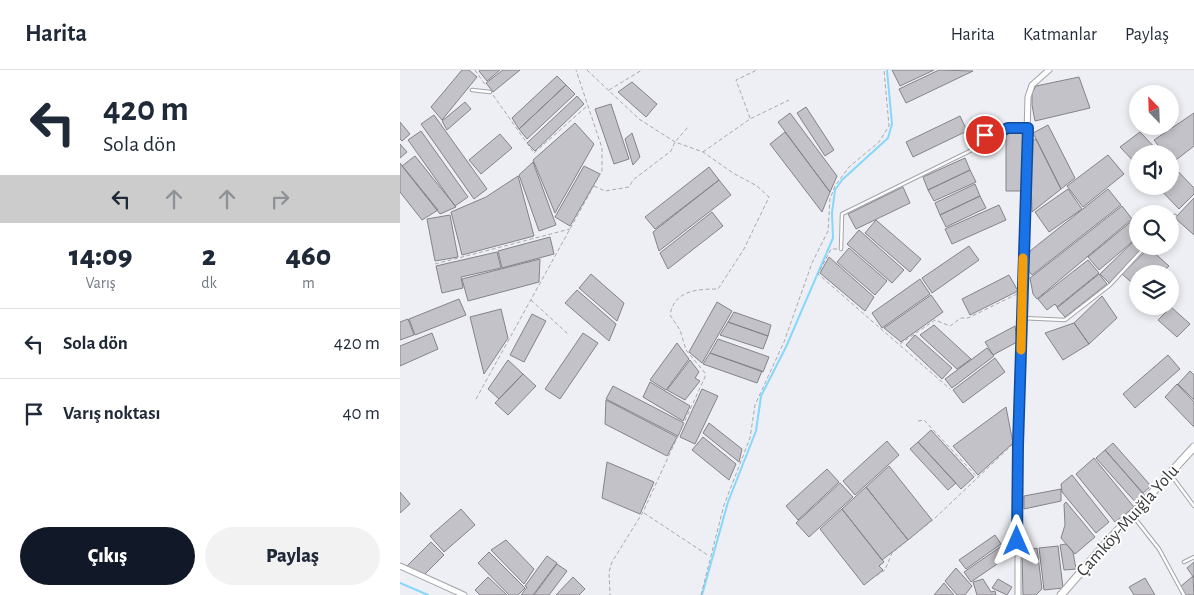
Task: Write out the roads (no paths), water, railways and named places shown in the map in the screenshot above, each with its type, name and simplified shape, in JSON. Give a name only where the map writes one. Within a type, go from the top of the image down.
[{"type":"street","points":[[1018,595],[1018,439],[1028,98],[1032,85],[1049,70]]},
{"type":"street","name":"Çamköy-Muığla Yolu","points":[[1061,595],[1194,447]]},
{"type":"street","points":[[400,566],[464,595]]},
{"type":"lane","points":[[472,90],[490,92]]},
{"type":"lane","points":[[841,249],[842,214],[976,148],[973,143],[975,138],[992,135],[1008,128],[1028,128]]},
{"type":"lane","points":[[1022,318],[1065,320],[1110,285],[1138,255]]},
{"type":"lane","points":[[1171,473],[1194,506]]},
{"type":"lane","points":[[1132,515],[1159,549],[1184,595]]},
{"type":"lane","points":[[1184,562],[1194,557]]},
{"type":"waterway","points":[[702,595],[728,502],[756,431],[761,396],[786,347],[833,238],[832,213],[835,190],[842,180],[888,138],[892,124],[887,70]]},
{"type":"waterway","points":[[400,583],[428,595]]}]
